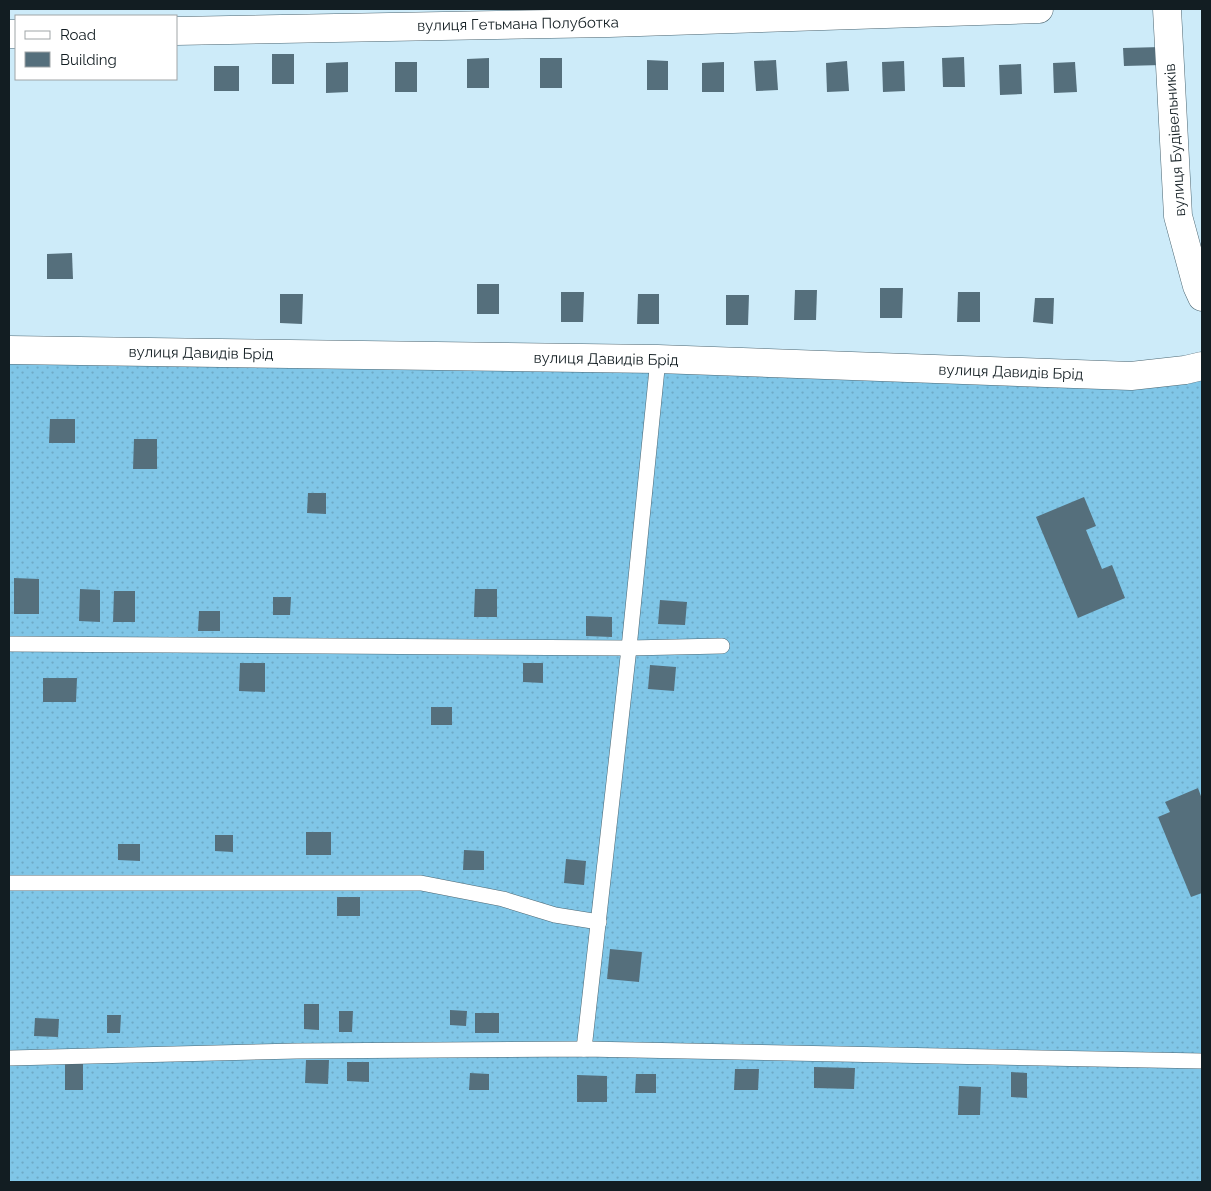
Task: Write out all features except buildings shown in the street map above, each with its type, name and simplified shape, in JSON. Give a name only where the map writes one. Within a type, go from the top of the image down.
[{"type":"street","name":"вулиця Гетьмана Полуботка","points":[[178,31],[609,23],[1039,9]]},
{"type":"street","name":"вулиця Будівельників","points":[[1167,9],[1178,216],[1202,298]]},
{"type":"street","name":"вулиця Давидів Брід","points":[[9,350],[658,360],[1131,376],[1185,370],[1202,366]]},
{"type":"lane","points":[[584,1049],[629,648],[658,360]]},
{"type":"lane","points":[[9,644],[629,648],[722,646]]},
{"type":"lane","points":[[9,882],[420,883],[503,899],[556,915],[599,922]]},
{"type":"lane","points":[[10,1058],[297,1051],[584,1049],[1202,1061]]},
{"type":"shaded area","points":[[9,353],[1202,366],[1202,1182],[11,1182],[9,1179]]}]
